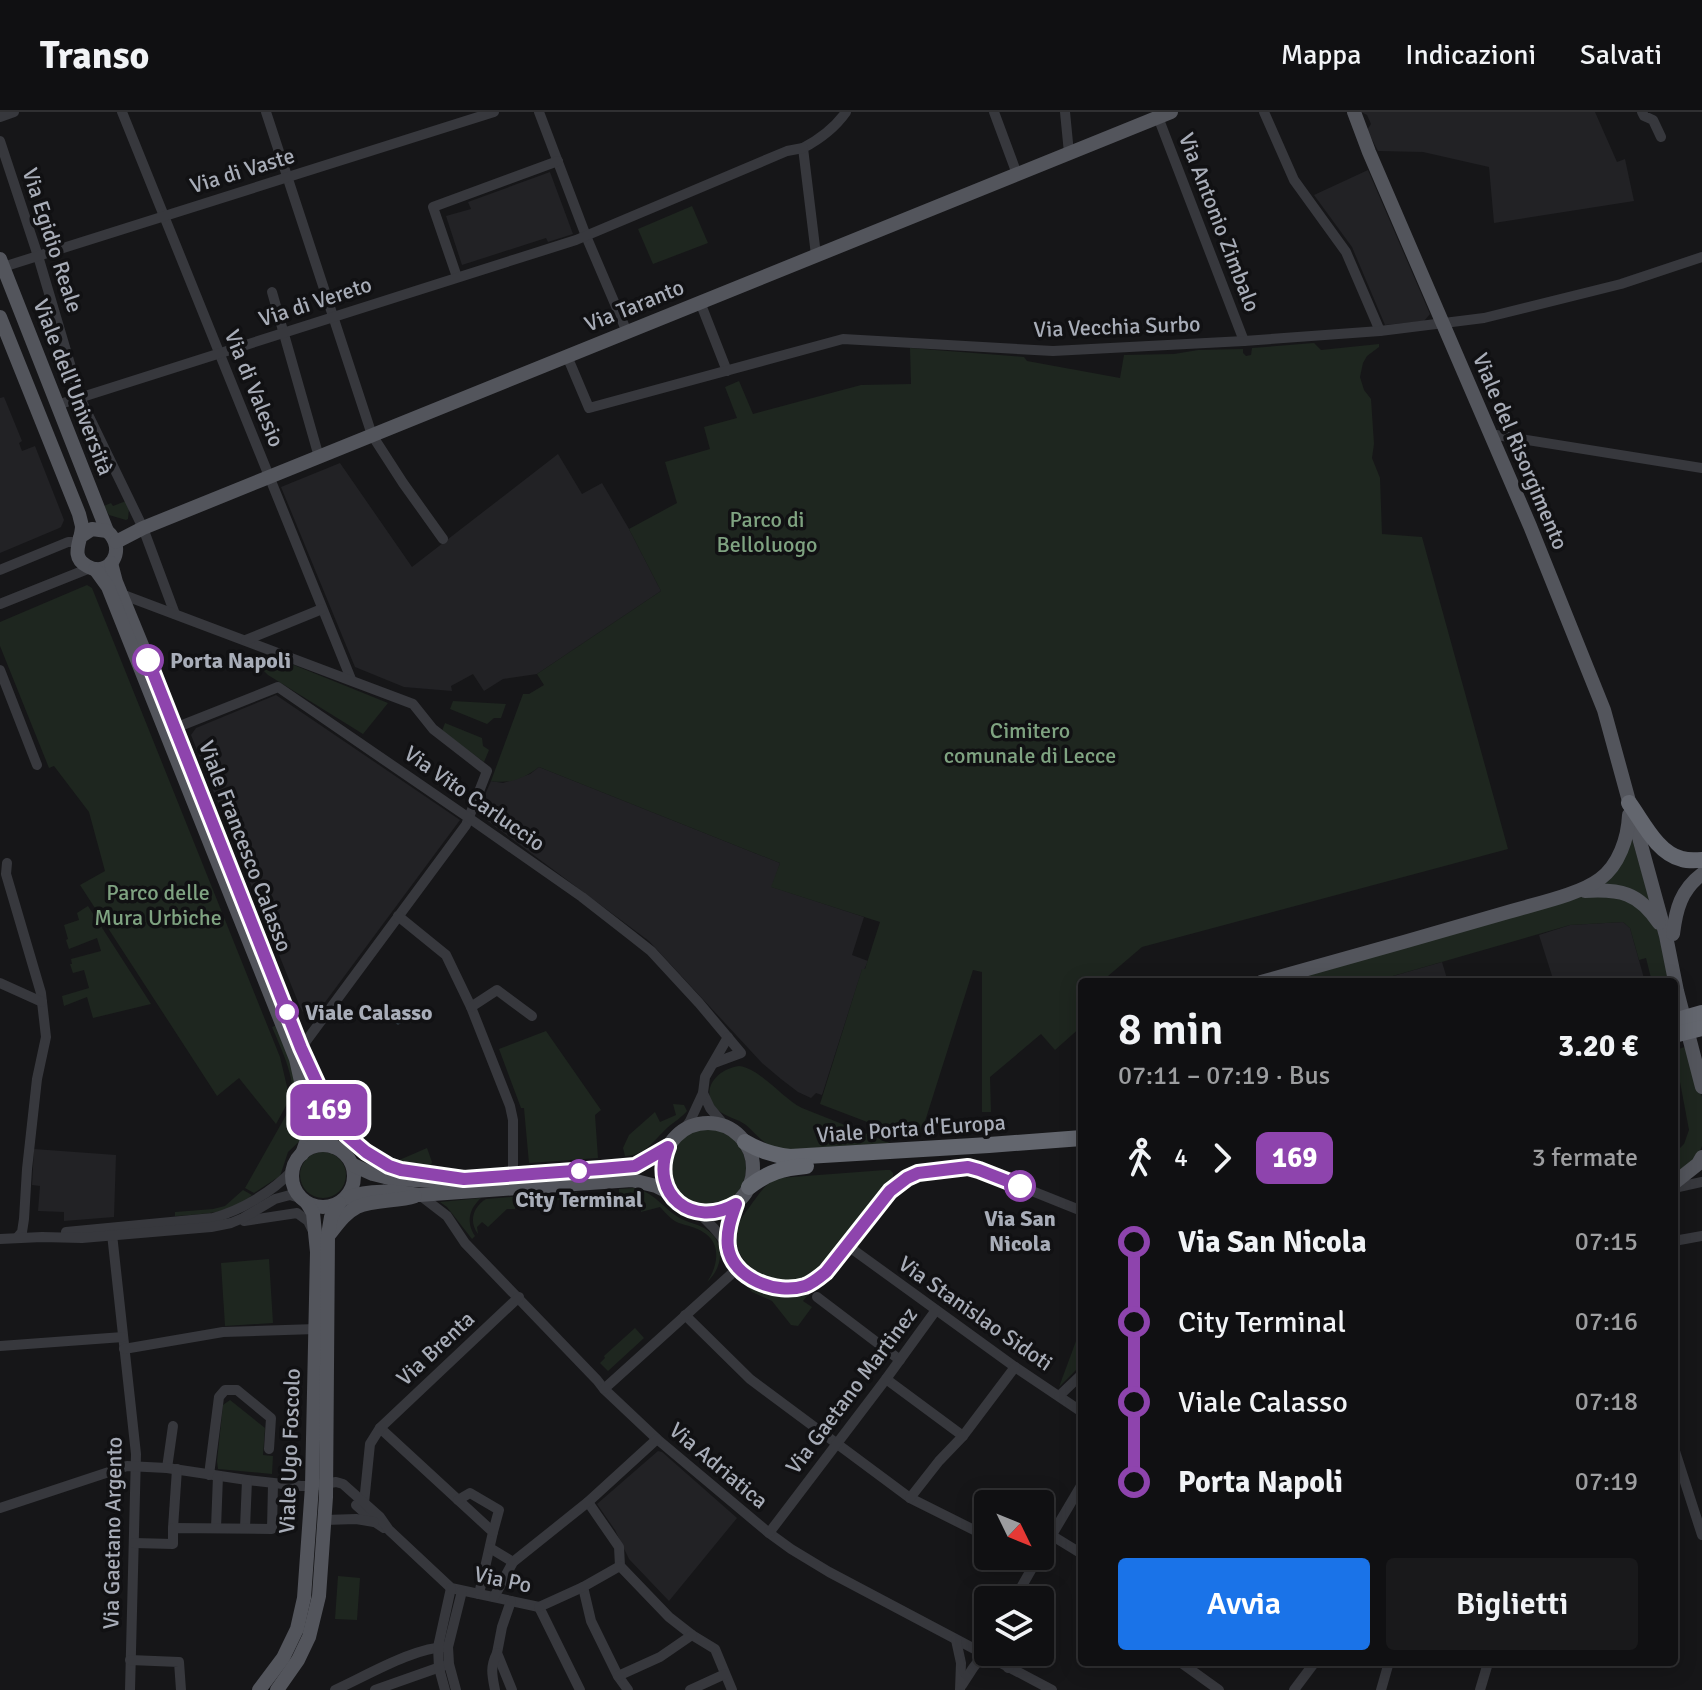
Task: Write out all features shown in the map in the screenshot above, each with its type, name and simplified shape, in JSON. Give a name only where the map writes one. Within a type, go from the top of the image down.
[{"type":"highway","points":[[1629,803],[1662,847],[1672,855],[1685,860],[1702,860]]},
{"type":"highway","points":[[1678,1020],[1702,1013]]},
{"type":"highway","points":[[1678,1034],[1702,1028]]},
{"type":"highway","name":"Viale Porta d'Europa","points":[[745,1142],[774,1156],[790,1157],[1078,1140]]},
{"type":"highway","name":"Viale Porta d'Europa","points":[[749,1187],[775,1170],[791,1167],[1078,1140]]},
{"type":"main road","name":"Via Taranto","points":[[112,536],[143,528],[1165,114]]},
{"type":"main road","name":"Viale del Risorgimento","points":[[1354,116],[1535,539],[1604,710],[1669,935],[1699,1057],[1702,1087]]},
{"type":"main road","name":"Viale dell'Università","points":[[2,263],[112,536]]},
{"type":"main road","name":"Viale dell'Università","points":[[0,317],[79,514],[82,524],[79,540]]},
{"type":"main road","points":[[100,528],[112,536],[117,551],[106,567],[92,568],[78,557],[79,540],[92,529],[100,528]]},
{"type":"main road","name":"Viale Francesco Calasso","points":[[111,563],[296,1059],[310,1122],[302,1154]]},
{"type":"main road","name":"Viale Francesco Calasso","points":[[92,568],[108,587],[171,730],[346,1151],[366,1152],[389,1166],[464,1179]]},
{"type":"main road","points":[[1275,978],[1576,891],[1598,881],[1619,856],[1628,835],[1629,803]]},
{"type":"main road","points":[[1669,935],[1684,893],[1692,881],[1702,874]]},
{"type":"main road","points":[[1576,891],[1614,890],[1635,897],[1652,912],[1669,935]]},
{"type":"main road","points":[[670,1193],[663,1173],[664,1155],[674,1138],[698,1124],[725,1126]]},
{"type":"main road","name":"Viale Porta d'Europa","points":[[725,1126],[745,1142]]},
{"type":"main road","points":[[745,1142],[752,1157],[753,1173],[749,1187]]},
{"type":"main road","points":[[419,1195],[374,1191],[359,1193],[323,1207],[305,1201],[295,1189],[293,1170],[307,1149],[320,1145],[346,1151],[373,1174],[393,1179],[435,1181],[635,1166],[668,1147]]},
{"type":"main road","points":[[342,1201],[355,1179],[346,1151]]},
{"type":"main road","points":[[1678,1182],[1702,1157]]},
{"type":"main road","points":[[328,1235],[357,1208],[419,1195],[632,1180],[656,1186],[697,1212],[712,1213],[736,1204]]},
{"type":"main road","name":"Viale Porta d'Europa","points":[[736,1204],[749,1187]]},
{"type":"main road","name":"Viale Ugo Foscolo","points":[[282,1688],[313,1623],[319,1596],[325,1520],[319,1484],[315,1225],[313,1213],[305,1201]]},
{"type":"main road","name":"Viale Ugo Foscolo","points":[[259,1690],[283,1658],[297,1629],[304,1598],[319,1484],[328,1235],[331,1217],[342,1201]]},
{"type":"street","points":[[0,117],[14,112]]},
{"type":"street","name":"Via di Valesio","points":[[122,112],[351,679]]},
{"type":"street","points":[[266,112],[372,435],[443,539]]},
{"type":"street","name":"Via di Vaste","points":[[2,263],[38,256],[494,112]]},
{"type":"street","points":[[539,112],[586,236],[627,332]]},
{"type":"street","name":"Via di Vereto","points":[[57,405],[586,236],[787,151],[803,148],[822,138],[846,112]]},
{"type":"street","points":[[994,112],[1017,174]]},
{"type":"street","points":[[1065,112],[1069,153]]},
{"type":"street","points":[[1264,112],[1294,180],[1346,252],[1380,331]]},
{"type":"street","points":[[1642,112],[1653,120],[1661,137]]},
{"type":"street","name":"Via Antonio Zimbalo","points":[[1165,114],[1244,341]]},
{"type":"street","name":"Via Egidio Reale","points":[[0,141],[80,398]]},
{"type":"street","points":[[803,148],[816,255]]},
{"type":"street","points":[[457,277],[433,207],[558,161]]},
{"type":"street","name":"Via Vecchia Surbo","points":[[567,356],[589,408],[843,339],[1053,351],[1380,331],[1484,318],[1559,301],[1702,257]]},
{"type":"street","points":[[272,292],[319,457]]},
{"type":"street","points":[[700,302],[727,371]]},
{"type":"street","name":"Viale dell'Università","points":[[80,398],[143,528],[175,614]]},
{"type":"street","points":[[1490,434],[1702,468]]},
{"type":"street","points":[[0,570],[79,540]]},
{"type":"street","points":[[0,604],[92,568]]},
{"type":"street","points":[[121,594],[413,704],[433,729],[487,771],[466,825],[303,1052]]},
{"type":"street","points":[[246,640],[322,609]]},
{"type":"street","points":[[0,670],[37,765]]},
{"type":"street","name":"Via Vito Carluccio","points":[[171,730],[278,687],[582,897],[651,951],[741,1053],[714,1063]]},
{"type":"street","points":[[7,863],[6,874],[42,1002],[46,1037],[37,1079],[26,1206],[22,1232],[17,1238]]},
{"type":"street","points":[[398,916],[446,955],[471,1007],[510,1106],[513,1175]]},
{"type":"street","points":[[0,983],[42,1002]]},
{"type":"street","points":[[471,1007],[497,990],[532,1016]]},
{"type":"street","points":[[684,1130],[703,1093],[705,1077],[728,1037]]},
{"type":"street","points":[[703,1093],[710,1108],[725,1126]]},
{"type":"street","points":[[697,1212],[717,1230],[738,1268],[760,1283],[777,1287],[803,1286],[815,1281],[848,1246],[890,1191],[918,1173],[968,1167],[1078,1209]]},
{"type":"street","points":[[26,1206],[30,1232],[39,1237],[213,1218],[247,1205],[284,1180],[293,1170]]},
{"type":"street","points":[[1678,1185],[1702,1182]]},
{"type":"street","points":[[231,1223],[275,1199],[290,1195],[305,1201]]},
{"type":"street","name":"Via Adriatica","points":[[419,1195],[447,1216],[465,1243],[604,1389],[657,1439],[769,1533],[829,1572],[974,1650]]},
{"type":"street","points":[[728,1248],[729,1225],[736,1204]]},
{"type":"street","points":[[0,1239],[74,1238],[211,1227],[297,1213],[308,1221],[312,1230],[317,1258]]},
{"type":"street","name":"Via Gaetano Argento","points":[[112,1234],[136,1465],[127,1689]]},
{"type":"street","points":[[1678,1240],[1702,1236]]},
{"type":"street","name":"Via Stanislao Sidoti","points":[[848,1246],[1078,1409]]},
{"type":"street","points":[[604,1389],[738,1268]]},
{"type":"street","name":"Via Brenta","points":[[380,1428],[519,1297]]},
{"type":"street","points":[[817,1297],[900,1360]]},
{"type":"street","name":"Via Gaetano Martinez","points":[[769,1533],[936,1310]]},
{"type":"street","points":[[685,1315],[750,1379],[837,1444],[910,1498],[974,1530]]},
{"type":"street","points":[[0,1346],[124,1343],[223,1332],[316,1329]]},
{"type":"street","points":[[910,1498],[963,1436],[1015,1367]]},
{"type":"street","points":[[1059,1396],[1078,1378]]},
{"type":"street","points":[[886,1379],[963,1436]]},
{"type":"street","points":[[216,1528],[214,1475],[219,1397],[225,1390],[237,1390],[271,1418],[269,1449]]},
{"type":"street","points":[[134,1543],[173,1544],[173,1426]]},
{"type":"street","points":[[364,1503],[370,1444],[380,1428],[493,1532]]},
{"type":"street","points":[[494,1597],[513,1562],[588,1502],[657,1439]]},
{"type":"street","points":[[1678,1460],[1702,1535]]},
{"type":"street","points":[[0,1508],[136,1465],[273,1484],[319,1484]]},
{"type":"street","points":[[245,1528],[247,1480]]},
{"type":"street","points":[[173,1528],[272,1529],[273,1484]]},
{"type":"street","name":"Via Po","points":[[319,1484],[343,1484],[380,1517],[389,1530]]},
{"type":"street","name":"Via Po","points":[[319,1484],[339,1489],[456,1589],[539,1607],[580,1690]]},
{"type":"street","points":[[1054,1530],[1078,1491]]},
{"type":"street","points":[[458,1500],[470,1493],[499,1510],[479,1594]]},
{"type":"street","points":[[588,1502],[619,1547],[620,1566],[669,1617],[715,1649],[732,1690]]},
{"type":"street","name":"Via Po","points":[[325,1520],[375,1522]]},
{"type":"street","points":[[1054,1537],[1078,1552]]},
{"type":"street","points":[[490,1548],[513,1562]]},
{"type":"street","points":[[539,1607],[620,1566]]},
{"type":"street","points":[[583,1587],[591,1621],[628,1690]]},
{"type":"street","points":[[445,1690],[443,1647],[456,1589]]},
{"type":"street","points":[[495,1690],[492,1663],[511,1601]]},
{"type":"street","points":[[618,1676],[660,1657],[692,1635]]},
{"type":"street","points":[[956,1640],[961,1663],[961,1688]]},
{"type":"street","points":[[335,1690],[417,1652],[443,1647]]},
{"type":"street","points":[[497,1653],[512,1690]]},
{"type":"street","points":[[130,1660],[179,1662],[181,1690]]},
{"type":"street","points":[[375,1690],[395,1686],[444,1666]]},
{"type":"street","points":[[444,1666],[456,1690]]},
{"type":"street","points":[[961,1688],[975,1666]]},
{"type":"street","name":"Via Adriatica","points":[[1004,1666],[1052,1690]]},
{"type":"street","points":[[1186,1666],[1219,1690]]},
{"type":"street","points":[[1294,1690],[1312,1666]]},
{"type":"street","points":[[1381,1690],[1388,1666]]},
{"type":"street","points":[[1480,1690],[1487,1666]]},
{"type":"street","points":[[690,1690],[725,1674]]},
{"type":"shaded area","points":[[1361,112],[1595,112],[1617,162],[1625,159],[1634,201],[1494,223],[1489,167],[1423,152],[1378,151],[1367,130],[1371,124],[1367,115]]},
{"type":"shaded area","points":[[1368,170],[1430,314],[1424,321],[1385,325],[1352,247],[1314,195]]},
{"type":"shaded area","points":[[550,172],[573,234],[548,242],[546,238],[462,265],[446,216],[471,209],[468,202]]},
{"type":"shaded area","points":[[4,397],[22,441],[19,443],[22,451],[35,446],[64,520],[61,527],[0,553],[0,398]]},
{"type":"shaded area","points":[[558,454],[582,494],[602,483],[661,591],[537,674],[503,679],[484,691],[473,674],[451,686],[452,691],[404,687],[355,667],[281,487],[340,463],[412,567]]},
{"type":"shaded area","points":[[276,695],[460,820],[320,1009],[310,1014],[300,1007],[191,735],[196,728]]},
{"type":"shaded area","points":[[539,767],[780,863],[772,887],[864,917],[852,955],[868,961],[862,970],[822,1095],[816,1093],[811,1098],[781,1079],[762,1063],[649,941],[477,813],[491,781],[503,783],[530,774]]},
{"type":"shaded area","points":[[1623,922],[1630,928],[1644,978],[1553,978],[1539,935],[1570,925]]},
{"type":"shaded area","points":[[1442,962],[1447,978],[1386,978]]},
{"type":"shaded area","points":[[417,1009],[422,1012],[420,1019],[398,1025],[394,1022],[394,1019],[400,1020],[404,1014]]},
{"type":"shaded area","points":[[34,1149],[116,1155],[114,1217],[64,1221],[64,1212],[38,1211],[40,1186],[32,1185]]},
{"type":"shaded area","points":[[658,1451],[737,1518],[669,1601],[629,1559],[615,1530],[597,1504]]},
{"type":"green space","points":[[692,206],[708,243],[653,264],[638,229]]},
{"type":"green space","name":"Cimitero comunale di Lecce","points":[[1314,343],[1321,350],[1379,344],[1367,356],[1360,377],[1371,399],[1372,458],[1380,478],[1382,534],[1422,537],[1508,849],[1142,947],[1106,978],[1078,978],[1078,1030],[1055,1050],[1041,1034],[990,1077],[991,1112],[982,1112],[982,972],[973,970],[920,1137],[912,1134],[904,1136],[820,1104],[880,922],[771,887],[780,863],[539,767],[516,780],[491,781],[523,694],[544,685],[537,674],[661,591],[629,529],[677,503],[665,462],[710,449],[704,427],[737,418],[725,387],[739,381],[753,414],[861,385],[911,384],[910,348],[1024,357],[1027,361],[1120,378],[1124,355],[1243,349],[1246,356],[1251,355],[1252,348]]},
{"type":"green space","points":[[126,501],[129,509],[126,520],[109,515],[104,506],[111,503],[113,506]]},
{"type":"green space","name":"Parco delle Mura Urbiche","points":[[87,585],[92,588],[280,1057],[289,1095],[276,1124],[239,1078],[217,1096],[80,885],[105,871],[89,812],[54,766],[49,768],[0,646],[0,622]]},
{"type":"green space","points":[[269,655],[388,703],[363,734],[268,675],[262,669]]},
{"type":"green space","points":[[453,701],[506,704],[501,718],[494,718],[487,724],[450,709]]},
{"type":"green space","points":[[445,723],[482,738],[483,746],[489,750],[484,762],[442,731]]},
{"type":"green space","points":[[1632,839],[1650,901],[1600,885]]},
{"type":"green space","points":[[1588,895],[1631,900],[1657,929],[1670,978],[1651,978],[1646,958],[1639,960],[1630,928],[1623,922],[1570,925],[1386,978],[1293,978]]},
{"type":"green space","points":[[88,906],[151,1004],[93,1018],[87,997],[64,1006],[62,996],[89,988],[84,970],[73,973],[71,959],[101,951],[97,938],[69,949],[66,940],[64,925],[79,920],[77,913]]},
{"type":"green space","points":[[277,1025],[291,1060],[304,1112],[291,1108],[291,1077],[272,1027]]},
{"type":"green space","points":[[546,1031],[601,1110],[595,1115],[598,1158],[529,1163],[524,1108],[521,1108],[499,1049]]},
{"type":"green space","points":[[1689,1046],[1702,1097],[1702,1146],[1691,1164],[1678,1173],[1678,1150],[1689,1130],[1678,1071],[1678,1049]]},
{"type":"green space","points":[[739,1066],[755,1072],[802,1108],[890,1143],[781,1150],[770,1146],[746,1125],[721,1112],[712,1103],[712,1082],[723,1072]]},
{"type":"green space","points":[[673,1104],[684,1105],[687,1111],[644,1150],[625,1156],[623,1148],[629,1135],[655,1112],[660,1122],[676,1115]]},
{"type":"green space","points":[[289,1110],[298,1116],[304,1115],[304,1137],[288,1152],[280,1176],[254,1193],[245,1188]]},
{"type":"green space","points":[[699,1129],[715,1129],[729,1135],[740,1146],[746,1168],[740,1190],[729,1201],[715,1207],[699,1207],[685,1201],[674,1190],[668,1176],[668,1160],[674,1146],[685,1135]]},
{"type":"green space","points":[[427,1148],[431,1165],[416,1166],[397,1161]]},
{"type":"green space","points":[[323,1152],[339,1159],[346,1175],[339,1191],[323,1198],[307,1191],[300,1175],[307,1159]]},
{"type":"green space","points":[[890,1170],[893,1180],[831,1258],[808,1276],[796,1280],[770,1277],[747,1264],[740,1254],[736,1242],[738,1224],[761,1191],[774,1180]]},
{"type":"green space","points":[[633,1188],[651,1195],[678,1217],[704,1228],[716,1239],[719,1261],[707,1282],[714,1269],[716,1248],[713,1242],[697,1229],[676,1222],[660,1207],[641,1212],[639,1194],[619,1195],[619,1189]]},
{"type":"green space","points":[[243,1190],[252,1195],[235,1206],[216,1212],[175,1216],[175,1212],[225,1206]]},
{"type":"green space","points":[[577,1192],[577,1199],[516,1202],[515,1209],[507,1209],[488,1227],[482,1222],[477,1227],[478,1234],[473,1224],[478,1206],[486,1199]]},
{"type":"green space","points":[[481,1198],[470,1216],[470,1226],[475,1236],[472,1239],[440,1202]]},
{"type":"green space","points":[[269,1259],[273,1323],[225,1326],[221,1263]]},
{"type":"green space","points":[[745,1284],[782,1295],[805,1293],[808,1295],[803,1301],[812,1307],[798,1326],[791,1325],[772,1301],[752,1292]]},
{"type":"green space","points":[[635,1328],[644,1338],[608,1371],[600,1363],[604,1356]]},
{"type":"green space","points":[[1078,1336],[1078,1368],[1059,1387]]},
{"type":"green space","points":[[230,1400],[265,1428],[263,1455],[273,1456],[272,1474],[218,1469],[223,1405]]},
{"type":"green space","points":[[338,1576],[360,1578],[357,1620],[335,1619]]},
{"type":"bus line","name":"169","points":[[148,660],[301,1048],[334,1120],[346,1135],[379,1160],[401,1170],[464,1179],[635,1166],[668,1147],[664,1155],[663,1173],[670,1193],[680,1204],[697,1212],[712,1213],[736,1204],[729,1225],[728,1248],[738,1268],[760,1283],[792,1288],[815,1281],[826,1272],[890,1191],[918,1173],[968,1167],[1020,1186]]},
{"type":"place","name":"Porta Napoli","points":[[148,660]]},
{"type":"place","name":"Viale Calasso","points":[[287,1012]]},
{"type":"place","name":"City Terminal","points":[[579,1171]]},
{"type":"place","name":"Via San Nicola","points":[[1020,1186]]},
{"type":"park label","name":"Parco di Belloluogo","points":[[767,532]]}]
